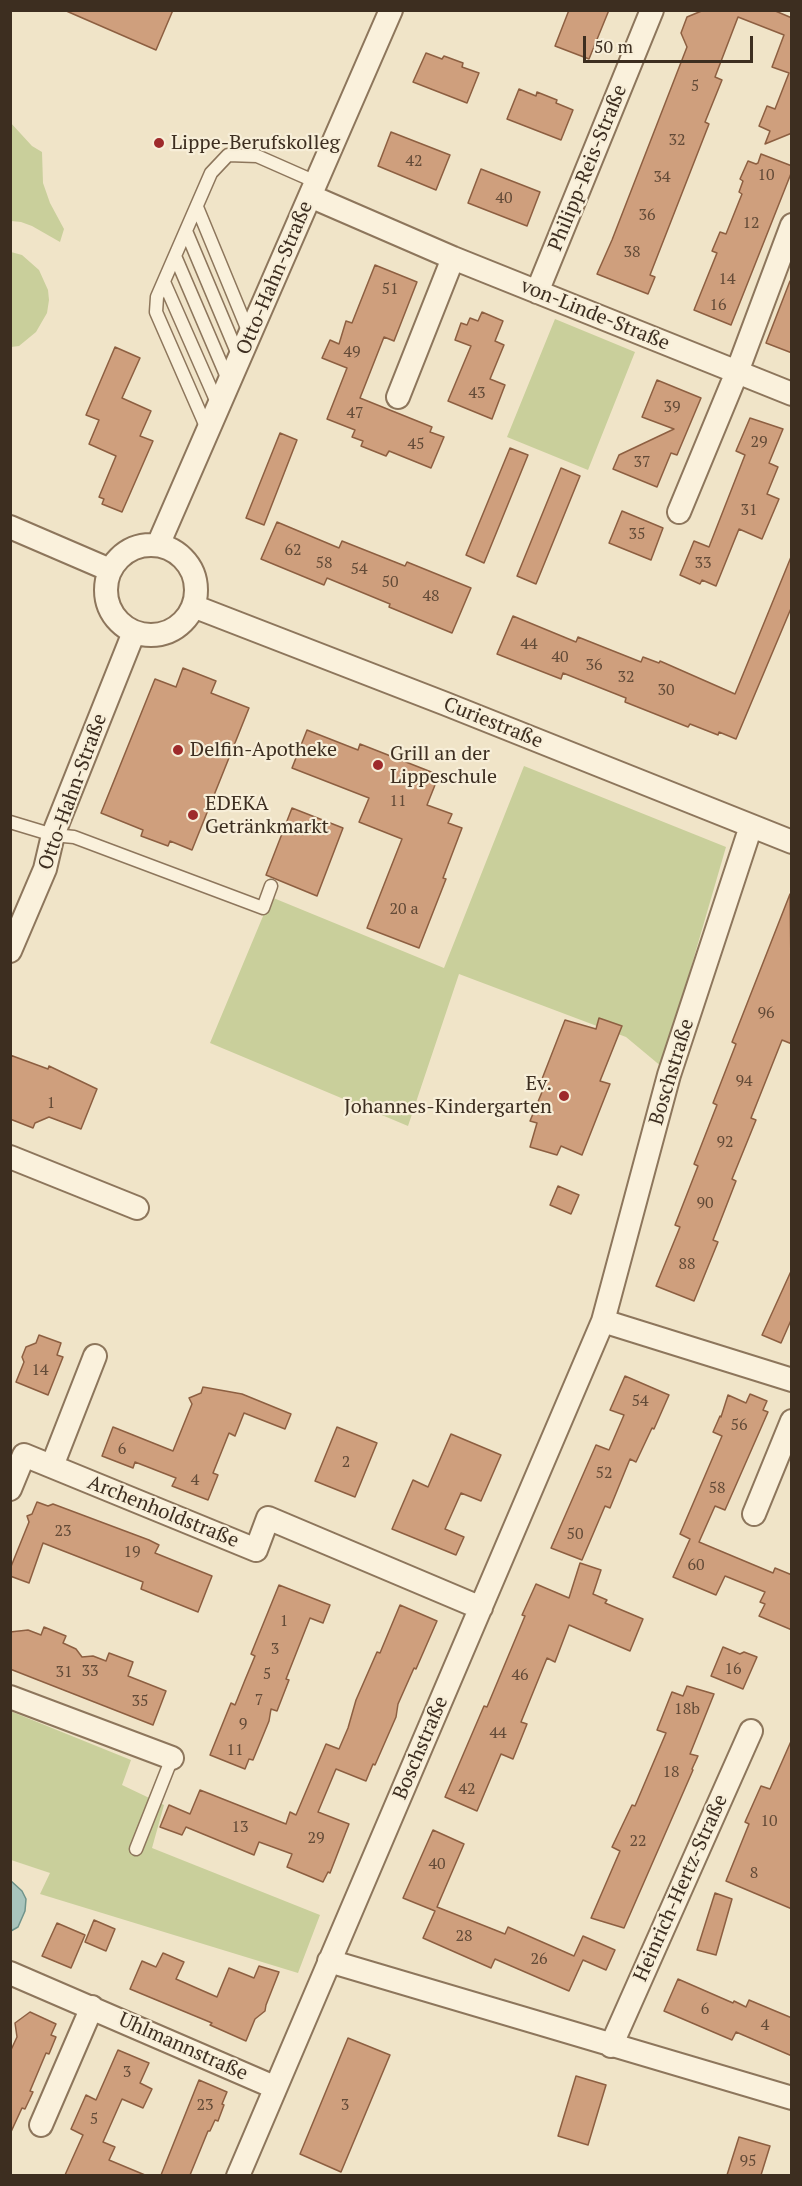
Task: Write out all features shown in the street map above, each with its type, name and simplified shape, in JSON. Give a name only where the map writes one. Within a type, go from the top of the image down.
[{"type":"street","name":"Otto-Hahn-Straße","points":[[158,545],[391,10]]},
{"type":"street","name":"Philipp-Reis-Straße","points":[[537,292],[652,10]]},
{"type":"street","name":"von-Linde-Straße","points":[[313,189],[453,258],[792,394]]},
{"type":"street","points":[[679,512],[737,372],[792,225]]},
{"type":"street","points":[[398,397],[453,258]]},
{"type":"street","points":[[10,527],[110,570]]},
{"type":"street","points":[[158,545],[171,549],[190,567],[195,580],[196,593],[193,606],[186,618],[175,628],[162,634],[148,635],[134,632],[122,625],[107,602],[106,588],[110,570],[123,555],[133,548],[158,545]]},
{"type":"street","name":"Curiestraße","points":[[193,606],[792,842]]},
{"type":"street","name":"Otto-Hahn-Straße","points":[[10,951],[45,869],[54,835],[134,632]]},
{"type":"street","name":"Boschstraße","points":[[237,2175],[482,1608],[603,1321],[669,1075],[751,826]]},
{"type":"street","points":[[10,1157],[137,1208]]},
{"type":"street","points":[[603,1321],[792,1380]]},
{"type":"street","points":[[52,1466],[95,1356]]},
{"type":"street","points":[[754,1514],[792,1421]]},
{"type":"street","name":"Archenholdstraße","points":[[10,1489],[24,1455],[256,1550],[268,1518],[482,1608]]},
{"type":"street","points":[[10,1697],[171,1758]]},
{"type":"street","name":"Heinrich-Hertz-Straße","points":[[612,2046],[751,1731]]},
{"type":"street","points":[[329,1961],[792,2098]]},
{"type":"street","name":"Uhlmannstraße","points":[[10,1973],[274,2087]]},
{"type":"street","points":[[41,2125],[92,2007]]},
{"type":"lane","points":[[208,432],[156,312],[157,297],[211,174],[228,156],[257,156],[313,189]]},
{"type":"lane","points":[[196,207],[250,336]]},
{"type":"lane","points":[[186,231],[240,359]]},
{"type":"lane","points":[[176,256],[229,383]]},
{"type":"lane","points":[[164,282],[219,407]]},
{"type":"lane","points":[[10,822],[54,835],[74,837],[263,908],[271,886]]},
{"type":"lane","points":[[136,1849],[171,1758]]},
{"type":"green space","points":[[10,122],[32,146],[42,152],[43,183],[50,203],[64,229],[60,242],[32,226],[11,221]]},
{"type":"green space","points":[[11,252],[22,255],[39,270],[48,290],[49,300],[47,313],[36,332],[19,346],[11,347]]},
{"type":"green space","points":[[555,319],[635,352],[588,470],[507,437]]},
{"type":"green space","points":[[524,766],[726,847],[662,1067],[626,1037],[459,974],[408,1126],[210,1043],[271,897],[444,968]]},
{"type":"green space","points":[[10,1711],[131,1760],[122,1785],[164,1805],[152,1848],[320,1915],[298,1973],[40,1894],[50,1873],[11,1860]]},
{"type":"water","points":[[10,1880],[22,1891],[26,1899],[25,1911],[18,1927],[11,1931]]},
{"type":"building","points":[[64,10],[173,10],[156,50]]},
{"type":"building","points":[[569,10],[609,10],[589,59],[555,46]]},
{"type":"building","points":[[704,10],[773,10],[792,18],[792,133],[765,144],[770,131],[759,126],[767,106],[775,109],[789,73],[772,67],[784,35],[738,17],[715,77],[722,80],[705,122],[709,124],[650,275],[655,277],[648,294],[597,274],[687,47],[681,33],[687,17]]},
{"type":"building","points":[[426,53],[442,59],[444,56],[463,63],[462,67],[479,73],[467,103],[413,82]]},
{"type":"building","points":[[519,89],[536,96],[537,92],[573,110],[561,140],[507,119]]},
{"type":"building","points":[[391,132],[450,155],[436,190],[378,166]]},
{"type":"building","points":[[761,154],[792,166],[792,171],[731,325],[694,310],[717,253],[712,251],[720,232],[726,234],[742,194],[739,192],[743,181],[740,179],[748,161],[758,163]]},
{"type":"building","points":[[481,169],[540,192],[527,226],[468,203]]},
{"type":"building","points":[[375,265],[417,282],[394,341],[384,337],[360,398],[432,427],[430,432],[444,437],[431,468],[389,451],[386,456],[361,446],[363,441],[352,437],[355,430],[327,419],[347,368],[322,358],[330,340],[339,344],[346,321],[352,323]]},
{"type":"building","points":[[790,281],[792,281],[792,353],[766,343]]},
{"type":"building","points":[[482,312],[503,321],[495,341],[504,345],[490,379],[505,385],[492,419],[448,401],[471,346],[455,340],[461,323],[467,325],[470,318],[478,321]]},
{"type":"building","points":[[115,347],[140,358],[122,398],[151,411],[140,436],[153,441],[122,512],[102,504],[104,499],[99,497],[116,456],[89,444],[99,420],[86,415]]},
{"type":"building","points":[[657,380],[701,398],[677,455],[671,453],[657,487],[613,469],[619,455],[674,429],[642,417]]},
{"type":"building","points":[[750,418],[783,429],[769,463],[778,467],[767,494],[779,499],[762,539],[739,529],[716,586],[702,580],[700,584],[680,575],[694,541],[709,547],[745,455],[736,451]]},
{"type":"building","points":[[280,433],[297,440],[264,525],[246,518]]},
{"type":"building","points":[[510,448],[528,455],[484,563],[466,555]]},
{"type":"building","points":[[561,468],[580,476],[536,584],[517,576]]},
{"type":"building","points":[[622,511],[663,528],[651,560],[609,543]]},
{"type":"building","points":[[277,522],[339,548],[342,541],[405,566],[407,562],[471,588],[452,633],[327,578],[324,585],[261,559]]},
{"type":"building","points":[[791,557],[792,606],[736,739],[690,724],[688,727],[625,702],[626,698],[563,673],[561,679],[497,654],[513,616],[576,642],[578,637],[641,662],[643,657],[659,663],[660,661],[735,694]]},
{"type":"building","name":"Delfin-Apotheke","points":[[183,668],[216,681],[211,693],[249,708],[192,850],[170,841],[168,846],[141,836],[143,830],[101,813],[155,679],[176,687]]},
{"type":"building","points":[[307,730],[358,750],[360,744],[439,775],[427,805],[452,814],[448,823],[462,828],[443,878],[446,879],[419,948],[367,928],[402,839],[359,822],[369,798],[292,768]]},
{"type":"building","points":[[292,808],[343,828],[317,896],[266,875]]},
{"type":"building","points":[[790,894],[792,1044],[782,1040],[751,1118],[756,1120],[732,1179],[736,1181],[713,1240],[718,1242],[694,1301],[656,1286],[680,1227],[675,1225],[698,1166],[694,1164],[717,1105],[713,1103],[736,1044],[732,1042]]},
{"type":"building","name":"Ev. Johannes-Kindergarten","points":[[599,1018],[622,1026],[600,1081],[610,1084],[582,1155],[561,1146],[557,1155],[530,1147],[537,1123],[530,1121],[547,1080],[542,1079],[565,1020],[596,1029]]},
{"type":"building","points":[[10,1055],[48,1069],[49,1066],[97,1089],[81,1129],[49,1117],[35,1123],[33,1128],[10,1119]]},
{"type":"building","points":[[558,1186],[579,1195],[571,1214],[550,1205]]},
{"type":"building","points":[[792,1269],[792,1318],[781,1343],[762,1335]]},
{"type":"building","points":[[39,1335],[61,1343],[57,1355],[63,1357],[48,1395],[16,1382],[24,1362],[22,1357],[26,1347],[36,1343]]},
{"type":"building","points":[[625,1376],[669,1395],[636,1462],[630,1459],[610,1508],[605,1506],[582,1560],[551,1548],[596,1445],[609,1450],[624,1415],[610,1410]]},
{"type":"building","points":[[203,1387],[242,1394],[291,1414],[285,1429],[244,1413],[235,1436],[229,1433],[213,1473],[218,1475],[208,1500],[172,1486],[176,1478],[135,1462],[133,1468],[102,1456],[113,1427],[173,1451],[192,1404],[189,1398],[201,1393]]},
{"type":"building","points":[[750,1394],[767,1401],[763,1410],[768,1412],[725,1510],[715,1506],[699,1542],[773,1573],[775,1568],[792,1575],[792,1630],[759,1616],[765,1604],[760,1602],[765,1592],[725,1576],[716,1595],[673,1577],[690,1539],[680,1534],[722,1436],[713,1432],[728,1395],[746,1403]]},
{"type":"building","points":[[337,1427],[377,1443],[355,1497],[315,1481]]},
{"type":"building","points":[[451,1434],[501,1455],[481,1501],[461,1493],[445,1529],[464,1537],[456,1555],[392,1529],[413,1480],[428,1487]]},
{"type":"building","points":[[37,1502],[48,1506],[53,1504],[149,1540],[159,1545],[155,1553],[212,1576],[198,1612],[141,1589],[143,1582],[43,1543],[29,1583],[10,1576],[10,1569],[29,1522],[27,1516],[32,1514]]},
{"type":"building","points":[[580,1563],[601,1570],[593,1594],[607,1600],[605,1603],[643,1619],[630,1651],[569,1625],[555,1662],[547,1658],[521,1722],[527,1724],[513,1759],[501,1754],[477,1811],[445,1797],[484,1706],[487,1707],[536,1584],[569,1598]]},
{"type":"building","points":[[279,1585],[330,1605],[323,1623],[310,1618],[286,1679],[289,1680],[277,1711],[271,1709],[269,1721],[253,1760],[249,1759],[245,1769],[210,1755],[231,1703],[235,1705],[255,1656],[251,1654]]},
{"type":"building","points":[[400,1605],[437,1621],[398,1704],[396,1717],[366,1781],[336,1769],[318,1812],[349,1824],[330,1873],[328,1872],[323,1882],[287,1867],[292,1854],[259,1842],[254,1855],[186,1827],[182,1835],[160,1827],[169,1805],[190,1814],[200,1790],[286,1824],[290,1812],[296,1815],[326,1744],[339,1749],[356,1700],[377,1652],[380,1653]]},
{"type":"building","points":[[44,1627],[66,1636],[63,1643],[76,1649],[82,1657],[93,1656],[106,1661],[109,1653],[133,1662],[128,1676],[166,1691],[153,1725],[10,1669],[10,1632],[28,1630],[41,1635]]},
{"type":"building","points":[[723,1647],[740,1654],[744,1652],[757,1657],[743,1689],[711,1676]]},
{"type":"building","points":[[687,1686],[714,1694],[690,1754],[698,1756],[693,1770],[624,1928],[591,1918],[620,1851],[612,1847],[632,1805],[635,1806],[666,1733],[657,1730],[672,1692],[683,1696]]},
{"type":"building","points":[[792,1739],[792,1909],[726,1881],[749,1824],[745,1822],[761,1786],[770,1789]]},
{"type":"building","points":[[433,1830],[464,1844],[437,1907],[505,1934],[508,1927],[574,1956],[583,1936],[615,1950],[606,1970],[583,1960],[569,1991],[495,1959],[491,1968],[423,1938],[435,1911],[403,1898]]},
{"type":"building","points":[[715,1893],[732,1899],[716,1955],[697,1950]]},
{"type":"building","points":[[94,1920],[115,1929],[106,1951],[85,1942]]},
{"type":"building","points":[[57,1923],[85,1935],[71,1968],[42,1956]]},
{"type":"building","points":[[163,1953],[184,1962],[176,1979],[217,1997],[229,1968],[254,1978],[259,1966],[279,1972],[265,2011],[255,2019],[246,2041],[210,2025],[212,2023],[130,1989],[142,1961],[156,1967]]},
{"type":"building","points":[[678,1979],[733,2003],[734,2001],[746,2007],[749,2000],[792,2018],[792,2056],[736,2032],[732,2040],[664,2011]]},
{"type":"building","points":[[30,2012],[56,2024],[51,2035],[56,2037],[49,2054],[46,2053],[25,2109],[22,2108],[10,2134],[10,2052],[17,2037],[15,2023]]},
{"type":"building","points":[[348,2038],[390,2055],[341,2172],[300,2154]]},
{"type":"building","points":[[118,2050],[149,2063],[140,2083],[152,2089],[143,2108],[122,2099],[103,2142],[115,2147],[109,2160],[145,2175],[65,2175],[83,2135],[71,2129],[86,2095],[96,2100]]},
{"type":"building","points":[[576,2076],[606,2085],[588,2145],[558,2136]]},
{"type":"building","points":[[199,2080],[227,2092],[218,2121],[215,2120],[208,2131],[190,2175],[161,2175]]},
{"type":"building","points":[[739,2137],[770,2146],[761,2175],[727,2175]]},
{"type":"place","name":"Lippe-Berufskolleg","points":[[159,143]]},
{"type":"place","name":"Delfin-Apotheke","points":[[178,750]]},
{"type":"place","name":"Grill an der Lippeschule","points":[[378,765]]},
{"type":"place","name":"EDEKA Getränkmarkt","points":[[193,815]]},
{"type":"place","name":"Ev. Johannes-Kindergarten","points":[[564,1096]]}]
